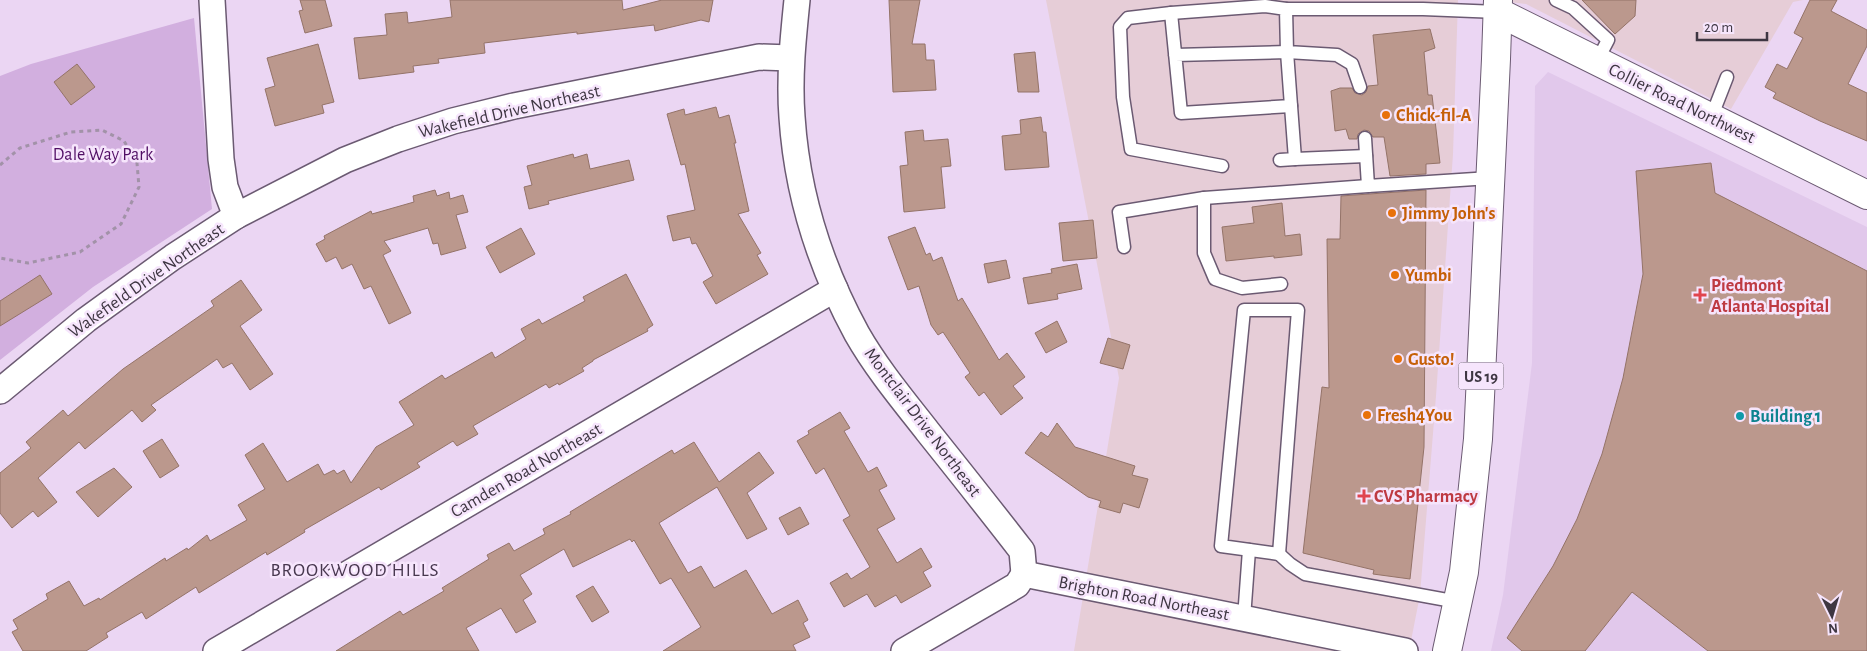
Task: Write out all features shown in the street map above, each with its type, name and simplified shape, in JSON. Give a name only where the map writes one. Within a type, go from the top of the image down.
[{"type":"main road","name":"Collier Road Northwest","points":[[1498,6],[1597,61],[1867,195]]},
{"type":"main road","name":"US 19","points":[[1447,651],[1464,572],[1478,439],[1498,6]]},
{"type":"street","points":[[212,0],[221,160],[225,187],[236,216]]},
{"type":"street","name":"Montclair Drive Northeast","points":[[797,0],[791,58],[792,117],[799,173],[813,230],[835,290],[858,335],[886,379],[1022,551],[1024,574]]},
{"type":"street","name":"Wakefield Drive Northeast","points":[[0,391],[86,320],[173,257],[236,216],[345,160],[398,138],[453,121],[514,106],[750,59],[791,58]]},
{"type":"street","name":"Camden Road Northeast","points":[[216,651],[835,290]]},
{"type":"street","points":[[904,651],[1017,585],[1024,574]]},
{"type":"street","name":"Brighton Road Northeast","points":[[1024,574],[1405,651]]},
{"type":"lane","points":[[1556,0],[1577,4],[1608,40],[1597,61]]},
{"type":"lane","points":[[1222,166],[1131,150],[1123,97],[1120,28],[1128,18],[1171,12],[1265,6],[1286,9],[1423,9],[1498,6]]},
{"type":"lane","points":[[1286,9],[1287,52],[1295,160]]},
{"type":"lane","points":[[1171,12],[1181,113],[1292,106]]},
{"type":"lane","points":[[1175,56],[1287,52],[1337,55],[1352,64],[1360,87]]},
{"type":"lane","points":[[1711,118],[1727,77]]},
{"type":"lane","points":[[1365,138],[1368,186]]},
{"type":"lane","points":[[1280,160],[1366,156]]},
{"type":"lane","points":[[1124,247],[1119,212],[1204,198],[1490,178]]},
{"type":"lane","points":[[1204,198],[1204,253],[1215,279],[1242,288],[1281,284]]},
{"type":"lane","points":[[1279,554],[1298,310],[1244,310],[1220,546],[1279,554],[1305,574],[1458,602]]},
{"type":"lane","points":[[1244,618],[1249,550]]},
{"type":"path","points":[[0,165],[20,148],[71,132],[102,130],[124,140],[137,163],[139,187],[121,224],[80,252],[28,263],[0,258]]},
{"type":"shaded area","points":[[1046,0],[1458,0],[1453,154],[1436,396],[1420,595],[1409,651],[1074,651],[1119,378]]},
{"type":"shaded area","points":[[1491,0],[1803,0],[1793,2],[1731,109],[1526,4]]},
{"type":"shaded area","name":"Piedmont Atlanta Hospital","points":[[1548,72],[1867,227],[1867,651],[1491,651],[1503,595],[1532,363],[1535,86]]},
{"type":"green space","name":"Dale Way Park","points":[[194,18],[212,209],[93,287],[0,360],[0,76],[31,64]]},
{"type":"building","points":[[300,0],[325,0],[332,26],[305,33],[299,11],[303,10]]},
{"type":"building","points":[[450,0],[622,0],[623,10],[662,0],[713,0],[709,22],[701,20],[655,31],[654,25],[484,43],[485,53],[438,59],[439,63],[413,66],[414,72],[359,79],[354,38],[387,35],[385,14],[407,12],[408,23],[452,17]]},
{"type":"building","points":[[889,0],[920,0],[912,44],[925,44],[926,60],[934,60],[936,90],[893,92]]},
{"type":"building","points":[[1582,0],[1636,0],[1635,16],[1615,34]]},
{"type":"building","points":[[1810,0],[1837,0],[1831,11],[1867,30],[1867,46],[1848,84],[1867,93],[1867,141],[1773,98],[1776,93],[1765,87],[1777,64],[1787,69],[1803,38],[1794,33]]},
{"type":"building","points":[[1430,29],[1435,48],[1424,52],[1428,95],[1432,95],[1440,163],[1426,164],[1426,174],[1390,176],[1384,137],[1373,137],[1369,131],[1364,130],[1358,134],[1357,139],[1349,139],[1346,129],[1335,131],[1331,91],[1340,88],[1352,88],[1355,93],[1362,95],[1366,92],[1368,86],[1378,85],[1373,35]]},
{"type":"building","points":[[318,44],[334,102],[322,105],[324,113],[275,126],[265,89],[275,86],[267,58]]},
{"type":"building","points":[[1035,52],[1039,92],[1018,92],[1014,54]]},
{"type":"building","points":[[77,64],[95,87],[71,105],[54,82]]},
{"type":"building","points":[[716,107],[719,118],[729,115],[736,143],[734,143],[749,211],[738,214],[761,253],[757,255],[768,274],[716,304],[703,282],[713,276],[696,243],[692,244],[690,237],[673,241],[667,216],[695,210],[685,164],[681,165],[667,114],[684,109],[685,115]]},
{"type":"building","points":[[1041,117],[1043,132],[1046,132],[1049,167],[1005,170],[1002,136],[1021,134],[1020,120]]},
{"type":"building","points":[[923,130],[924,141],[948,139],[951,166],[941,167],[945,208],[904,212],[900,166],[908,165],[905,132]]},
{"type":"building","points":[[573,154],[574,158],[587,154],[590,169],[629,160],[634,180],[548,201],[549,204],[529,209],[524,187],[532,185],[527,166]]},
{"type":"building","name":"Piedmont Atlanta Hospital","points":[[1711,163],[1715,193],[1867,271],[1867,651],[1708,651],[1632,592],[1585,651],[1522,651],[1507,638],[1553,566],[1577,519],[1602,454],[1623,378],[1643,274],[1636,171]]},
{"type":"building","points":[[435,190],[437,196],[449,192],[450,199],[463,195],[468,212],[456,215],[466,248],[441,255],[438,243],[433,244],[428,228],[384,241],[391,251],[383,255],[411,313],[389,324],[371,286],[364,289],[352,264],[342,269],[336,257],[326,262],[316,244],[325,239],[324,236],[371,211],[372,214],[414,202],[413,196]]},
{"type":"building","points":[[1426,190],[1424,447],[1410,579],[1373,574],[1374,570],[1303,553],[1322,387],[1329,388],[1327,239],[1340,239],[1341,196]]},
{"type":"building","points":[[1282,203],[1285,236],[1300,234],[1302,255],[1226,261],[1222,227],[1254,223],[1252,207]]},
{"type":"building","points":[[1093,220],[1097,258],[1063,261],[1059,223]]},
{"type":"building","points":[[915,227],[926,255],[930,253],[933,261],[942,257],[958,301],[962,298],[999,360],[1007,353],[1025,377],[1013,386],[1023,398],[1001,415],[984,392],[979,396],[965,377],[970,373],[943,332],[938,335],[931,325],[919,286],[908,290],[888,237]]},
{"type":"building","points":[[521,228],[535,254],[500,273],[486,247]]},
{"type":"building","points":[[1006,260],[1010,278],[988,283],[984,264]]},
{"type":"building","points":[[1077,264],[1082,289],[1057,294],[1058,299],[1028,304],[1023,278],[1052,273],[1051,269]]},
{"type":"building","points":[[626,274],[653,325],[647,329],[648,331],[593,360],[582,368],[584,371],[559,385],[558,383],[549,388],[546,384],[473,426],[478,434],[457,446],[453,441],[417,463],[420,467],[381,490],[379,487],[304,530],[305,532],[267,555],[266,552],[199,593],[196,587],[146,619],[142,612],[106,633],[108,637],[86,651],[23,651],[12,632],[18,629],[13,620],[48,599],[46,594],[69,581],[84,606],[99,598],[100,600],[165,558],[166,561],[187,548],[188,550],[207,535],[210,541],[247,520],[238,505],[265,489],[245,455],[263,443],[287,482],[318,464],[324,475],[334,470],[337,474],[344,470],[351,483],[376,447],[414,425],[399,402],[442,375],[445,379],[492,352],[495,358],[526,339],[521,329],[539,319],[542,324],[585,301],[583,297]]},
{"type":"building","points":[[40,275],[52,294],[0,326],[0,301]]},
{"type":"building","points":[[241,280],[262,310],[240,326],[273,374],[250,390],[232,363],[223,368],[217,359],[151,405],[156,410],[142,422],[132,410],[85,449],[79,442],[38,478],[57,502],[38,517],[33,511],[12,528],[0,513],[0,473],[31,448],[26,442],[63,410],[68,416],[123,369],[214,306],[211,301]]},
{"type":"building","points":[[1057,321],[1067,342],[1046,353],[1035,333]]},
{"type":"building","points":[[1108,338],[1130,345],[1123,369],[1100,363]]},
{"type":"building","points":[[840,412],[850,428],[844,431],[868,472],[877,467],[887,486],[879,490],[895,519],[877,529],[897,563],[921,548],[932,567],[923,572],[931,586],[901,603],[896,595],[875,607],[867,594],[844,607],[830,583],[847,573],[851,579],[870,567],[843,520],[850,516],[824,468],[816,474],[797,441],[809,434],[808,431]]},
{"type":"building","points":[[1057,423],[1075,447],[1135,466],[1132,475],[1148,479],[1139,508],[1123,503],[1120,513],[1099,507],[1101,501],[1088,497],[1025,453],[1041,432],[1048,437]]},
{"type":"building","points":[[162,439],[179,466],[160,478],[143,451]]},
{"type":"building","points":[[694,442],[719,482],[759,452],[774,473],[747,493],[767,529],[747,539],[717,487],[659,523],[688,573],[701,566],[714,588],[746,570],[772,614],[798,600],[808,620],[803,623],[810,637],[793,645],[796,651],[663,651],[701,627],[671,578],[660,584],[634,540],[632,542],[630,539],[573,567],[564,549],[520,575],[532,594],[523,600],[536,622],[516,633],[501,608],[466,628],[479,651],[336,651],[400,611],[403,615],[444,591],[442,588],[489,559],[487,555],[509,543],[514,551],[545,534],[543,529],[571,514],[570,512],[672,450],[674,454]]},
{"type":"building","points":[[114,468],[132,487],[98,517],[76,492]]},
{"type":"building","points":[[800,507],[809,524],[788,535],[779,518]]},
{"type":"building","points":[[593,586],[609,612],[592,622],[576,596]]},
{"type":"place","name":"Chick-fil-A","points":[[1386,115]]},
{"type":"place","name":"Jimmy John's","points":[[1392,213]]},
{"type":"place","name":"Yumbi","points":[[1395,275]]},
{"type":"place","name":"Piedmont Atlanta Hospital","points":[[1700,295]]},
{"type":"place","name":"Gusto!","points":[[1398,359]]},
{"type":"place","name":"Fresh4You","points":[[1367,415]]},
{"type":"place","name":"Building 1","points":[[1740,416]]},
{"type":"place","name":"CVS Pharmacy","points":[[1364,496]]},
{"type":"district","name":"BROOKWOOD HILLS","points":[[355,569]]}]
